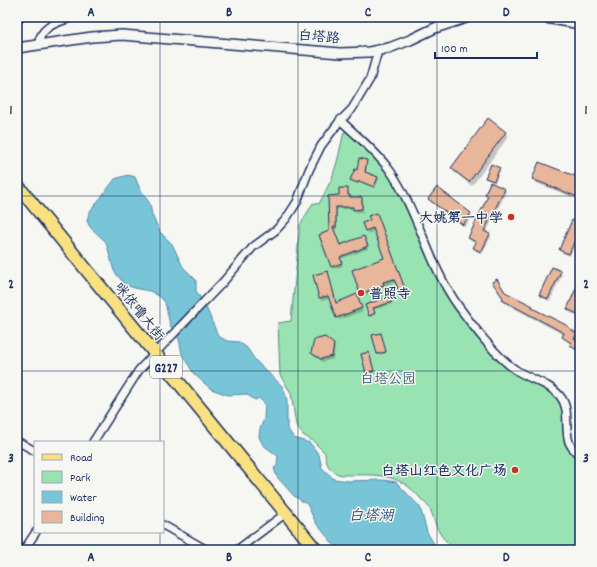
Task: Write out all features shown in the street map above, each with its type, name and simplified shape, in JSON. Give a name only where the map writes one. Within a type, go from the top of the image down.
[{"type":"highway","name":"咪依噜大街","points":[[17,185],[316,550]]},
{"type":"street","points":[[38,45],[41,34],[48,27],[73,17]]},
{"type":"street","name":"白塔路","points":[[17,48],[92,36],[122,35],[340,53],[361,53],[378,51],[400,44],[435,28],[465,17]]},
{"type":"street","points":[[540,17],[580,24]]},
{"type":"street","points":[[94,441],[139,370],[206,300],[253,247],[276,230],[286,219],[296,202],[321,146],[340,120],[352,109],[370,79],[378,51]]},
{"type":"street","points":[[340,120],[391,172],[444,282],[453,298],[467,317],[506,363],[550,388],[563,400],[567,413],[569,442],[580,456]]},
{"type":"street","points":[[17,441],[34,450]]},
{"type":"street","points":[[237,550],[286,513]]},
{"type":"street","points":[[164,526],[207,550]]},
{"type":"street","points":[[24,550],[35,533]]},
{"type":"green space","name":"白塔公园","points":[[350,131],[386,168],[411,215],[438,278],[508,367],[555,393],[563,408],[566,440],[580,459],[580,550],[458,550],[447,542],[440,534],[429,507],[403,483],[385,476],[338,474],[327,464],[325,453],[313,441],[303,435],[296,425],[291,393],[280,375],[278,323],[291,321],[300,225],[313,203],[319,204],[332,178],[344,132]]},
{"type":"water","name":"白塔湖","points":[[128,175],[135,177],[139,187],[150,204],[152,215],[160,232],[172,244],[183,267],[196,280],[196,291],[206,307],[218,336],[227,341],[239,342],[247,348],[255,360],[283,387],[287,400],[287,428],[294,438],[310,443],[319,455],[322,468],[334,479],[349,481],[383,480],[396,482],[420,507],[427,532],[434,544],[443,550],[341,550],[333,544],[316,523],[307,504],[294,496],[277,477],[274,468],[277,466],[278,456],[263,445],[259,437],[264,419],[265,404],[259,398],[255,400],[246,394],[228,395],[211,389],[194,374],[182,354],[179,339],[170,325],[165,302],[159,296],[150,291],[125,285],[114,271],[106,242],[90,227],[87,221],[89,213],[115,179]]},
{"type":"building","points":[[488,118],[506,132],[469,182],[451,168]]},
{"type":"building","points":[[359,158],[367,160],[365,172],[378,177],[374,187],[359,181],[358,183],[350,180],[355,169],[357,170]]},
{"type":"building","points":[[539,162],[580,178],[580,198],[532,179]]},
{"type":"building","points":[[491,164],[500,168],[494,181],[485,178]]},
{"type":"building","points":[[490,182],[505,189],[484,231],[490,234],[481,252],[473,248],[476,242],[468,238],[488,196],[485,194]]},
{"type":"building","points":[[437,187],[471,213],[463,225],[428,199]]},
{"type":"building","points":[[339,188],[348,188],[348,195],[350,195],[350,197],[362,197],[362,209],[353,210],[353,207],[336,207],[336,227],[333,227],[340,245],[364,236],[368,246],[340,257],[342,263],[331,267],[319,235],[329,231],[328,196],[339,195]]},
{"type":"building","points":[[377,213],[405,289],[399,291],[394,279],[383,282],[384,285],[360,294],[352,270],[384,258],[373,228],[365,231],[362,223],[370,220],[368,216]]},
{"type":"building","points":[[572,220],[580,224],[580,228],[569,254],[559,250]]},
{"type":"building","points":[[552,267],[561,271],[548,299],[539,295]]},
{"type":"building","points":[[328,271],[336,303],[357,294],[362,308],[336,318],[328,296],[319,298],[313,275]]},
{"type":"building","points":[[497,279],[505,292],[533,306],[532,308],[566,325],[577,334],[574,338],[580,343],[580,353],[570,345],[571,343],[562,337],[564,333],[502,300],[503,298],[492,282]]},
{"type":"building","points":[[580,279],[580,315],[567,309]]},
{"type":"building","points":[[390,296],[392,302],[373,308],[375,313],[369,316],[365,305]]},
{"type":"building","points":[[381,333],[386,352],[377,354],[372,335]]},
{"type":"building","points":[[325,337],[334,344],[332,356],[321,359],[311,353],[314,340]]},
{"type":"building","points":[[369,352],[374,371],[366,373],[361,354]]},
{"type":"place","name":"大姚第一中学","points":[[511,217]]},
{"type":"place","name":"普照寺","points":[[361,293]]},
{"type":"place","name":"白塔山红色文化广场","points":[[515,470]]}]
